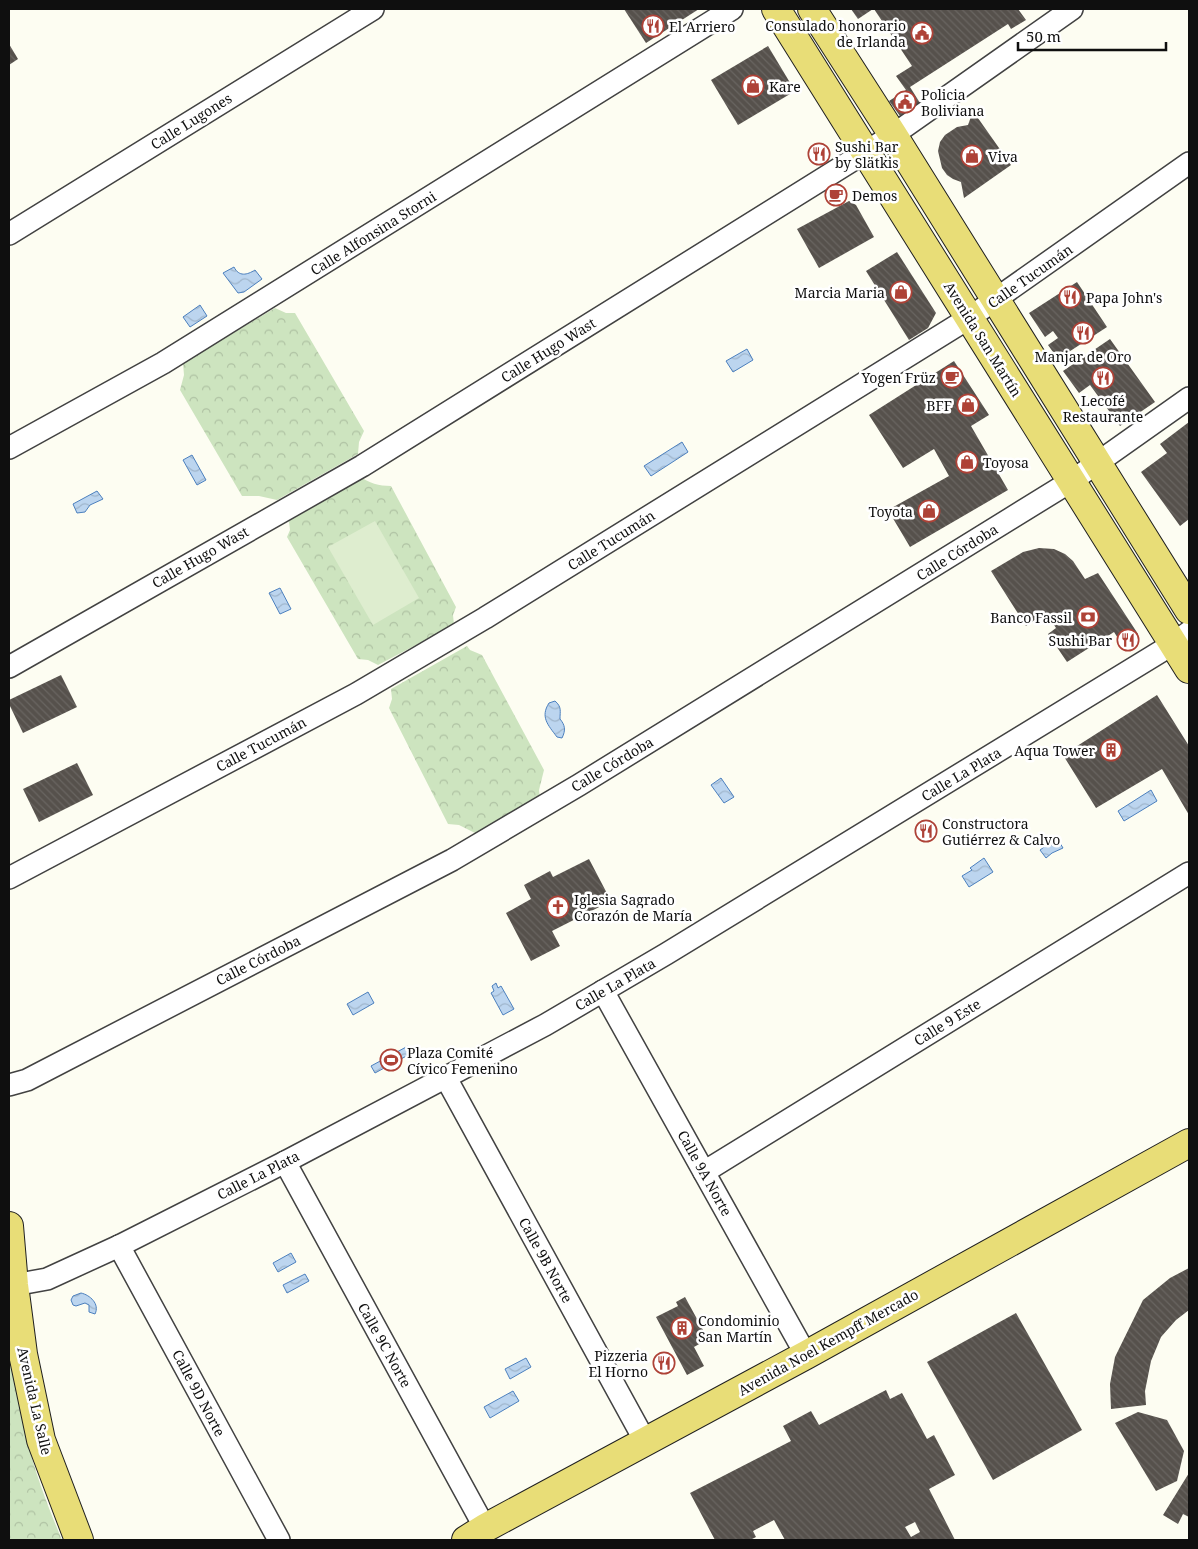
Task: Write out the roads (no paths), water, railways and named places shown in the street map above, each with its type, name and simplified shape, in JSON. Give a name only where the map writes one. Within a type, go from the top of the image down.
[{"type":"main road","name":"Avenida San Martín","points":[[776,9],[1072,480],[1181,638],[1189,669]]},
{"type":"main road","points":[[812,9],[893,135],[1189,610]]},
{"type":"main road","name":"Avenida Noel Kempff Mercado","points":[[476,1534],[806,1355],[1189,1143]]},
{"type":"main road","name":"Avenida La Salle","points":[[9,1226],[14,1285],[24,1354],[41,1440],[79,1540]]},
{"type":"street","name":"Calle Lugones","points":[[9,234],[373,9]]},
{"type":"street","name":"Calle Alfonsina Storni","points":[[9,448],[163,364],[732,9]]},
{"type":"street","name":"Calle Hugo Wast","points":[[9,667],[362,466],[867,152],[1066,10]]},
{"type":"street","name":"Calle Tucumán","points":[[9,878],[356,694],[484,618],[969,318],[1189,163]]},
{"type":"street","name":"Calle Córdoba","points":[[9,1085],[27,1080],[452,860],[580,785],[1072,480],[1189,398]]},
{"type":"street","name":"Calle La Plata","points":[[14,1285],[47,1280],[119,1246],[545,1025],[674,949],[1181,638]]},
{"type":"street","name":"Calle 9 Este","points":[[704,1172],[1189,873]]},
{"type":"street","name":"Calle 9A Norte","points":[[603,991],[806,1355]]},
{"type":"street","name":"Calle 9B Norte","points":[[446,1078],[645,1441]]},
{"type":"street","name":"Calle 9C Norte","points":[[284,1162],[476,1534]]},
{"type":"street","name":"Calle 9D Norte","points":[[119,1246],[279,1540]]},
{"type":"water","points":[[234,267],[241,274],[255,270],[262,279],[244,292],[238,293],[223,273]]},
{"type":"water","points":[[200,305],[207,316],[190,327],[183,317]]},
{"type":"water","points":[[747,349],[753,360],[733,372],[726,361]]},
{"type":"water","points":[[682,442],[688,452],[651,476],[644,466]]},
{"type":"water","points":[[192,455],[206,480],[197,485],[183,460]]},
{"type":"water","points":[[97,491],[103,499],[90,505],[85,512],[77,513],[73,504]]},
{"type":"water","points":[[280,588],[291,609],[280,614],[269,593]]},
{"type":"water","points":[[555,701],[560,707],[560,719],[564,728],[562,738],[557,737],[548,725],[545,717],[546,708],[549,703]]},
{"type":"water","points":[[721,778],[734,797],[724,803],[711,785]]},
{"type":"water","points":[[1151,790],[1157,801],[1124,821],[1118,811]]},
{"type":"water","points":[[1057,838],[1063,848],[1046,858],[1040,850]]},
{"type":"water","points":[[984,858],[993,872],[969,887],[962,876],[972,870],[970,868]]},
{"type":"water","points":[[496,983],[498,988],[501,986],[514,1009],[503,1015],[491,993],[494,991],[492,986]]},
{"type":"water","points":[[368,992],[374,1003],[353,1015],[347,1004]]},
{"type":"water","name":"Plaza Comité Cívico Femenino","points":[[408,1046],[412,1053],[375,1073],[371,1066]]},
{"type":"water","points":[[291,1253],[296,1262],[278,1272],[273,1263]]},
{"type":"water","points":[[305,1274],[309,1281],[287,1293],[283,1285]]},
{"type":"water","points":[[81,1293],[88,1296],[95,1303],[95,1314],[89,1312],[89,1305],[85,1303],[73,1305],[71,1300],[73,1296]]},
{"type":"water","points":[[526,1358],[531,1367],[510,1379],[505,1369]]},
{"type":"water","points":[[513,1391],[519,1401],[490,1418],[484,1407]]},
{"type":"place","name":"El Arriero","points":[[653,26]]},
{"type":"place","name":"Consulado honorario de Irlanda","points":[[922,33]]},
{"type":"place","name":"Kare","points":[[753,86]]},
{"type":"place","name":"Policia Boliviana","points":[[905,102]]},
{"type":"place","name":"Sushi Bar by Slätkis","points":[[819,154]]},
{"type":"place","name":"Viva","points":[[972,156]]},
{"type":"place","name":"Demos","points":[[836,195]]},
{"type":"place","name":"Marcia Maria","points":[[901,292]]},
{"type":"place","name":"Papa John's","points":[[1070,297]]},
{"type":"place","name":"Manjar de Oro","points":[[1083,333]]},
{"type":"place","name":"Yogen Früz","points":[[952,377]]},
{"type":"place","name":"Lecofé Restaurante","points":[[1103,378]]},
{"type":"place","name":"BFF","points":[[968,405]]},
{"type":"place","name":"Toyosa","points":[[967,462]]},
{"type":"place","name":"Toyota","points":[[929,511]]},
{"type":"place","name":"Banco Fassil","points":[[1088,617]]},
{"type":"place","name":"Sushi Bar","points":[[1128,640]]},
{"type":"place","name":"Aqua Tower","points":[[1111,750]]},
{"type":"place","name":"Constructora Gutiérrez & Calvo","points":[[926,831]]},
{"type":"place","name":"Iglesia Sagrado Corazón de María","points":[[558,907]]},
{"type":"place","name":"Plaza Comité Cívico Femenino","points":[[391,1060]]},
{"type":"place","name":"Condominio San Martín","points":[[682,1328]]},
{"type":"place","name":"Pizzeria El Horno","points":[[664,1363]]}]
